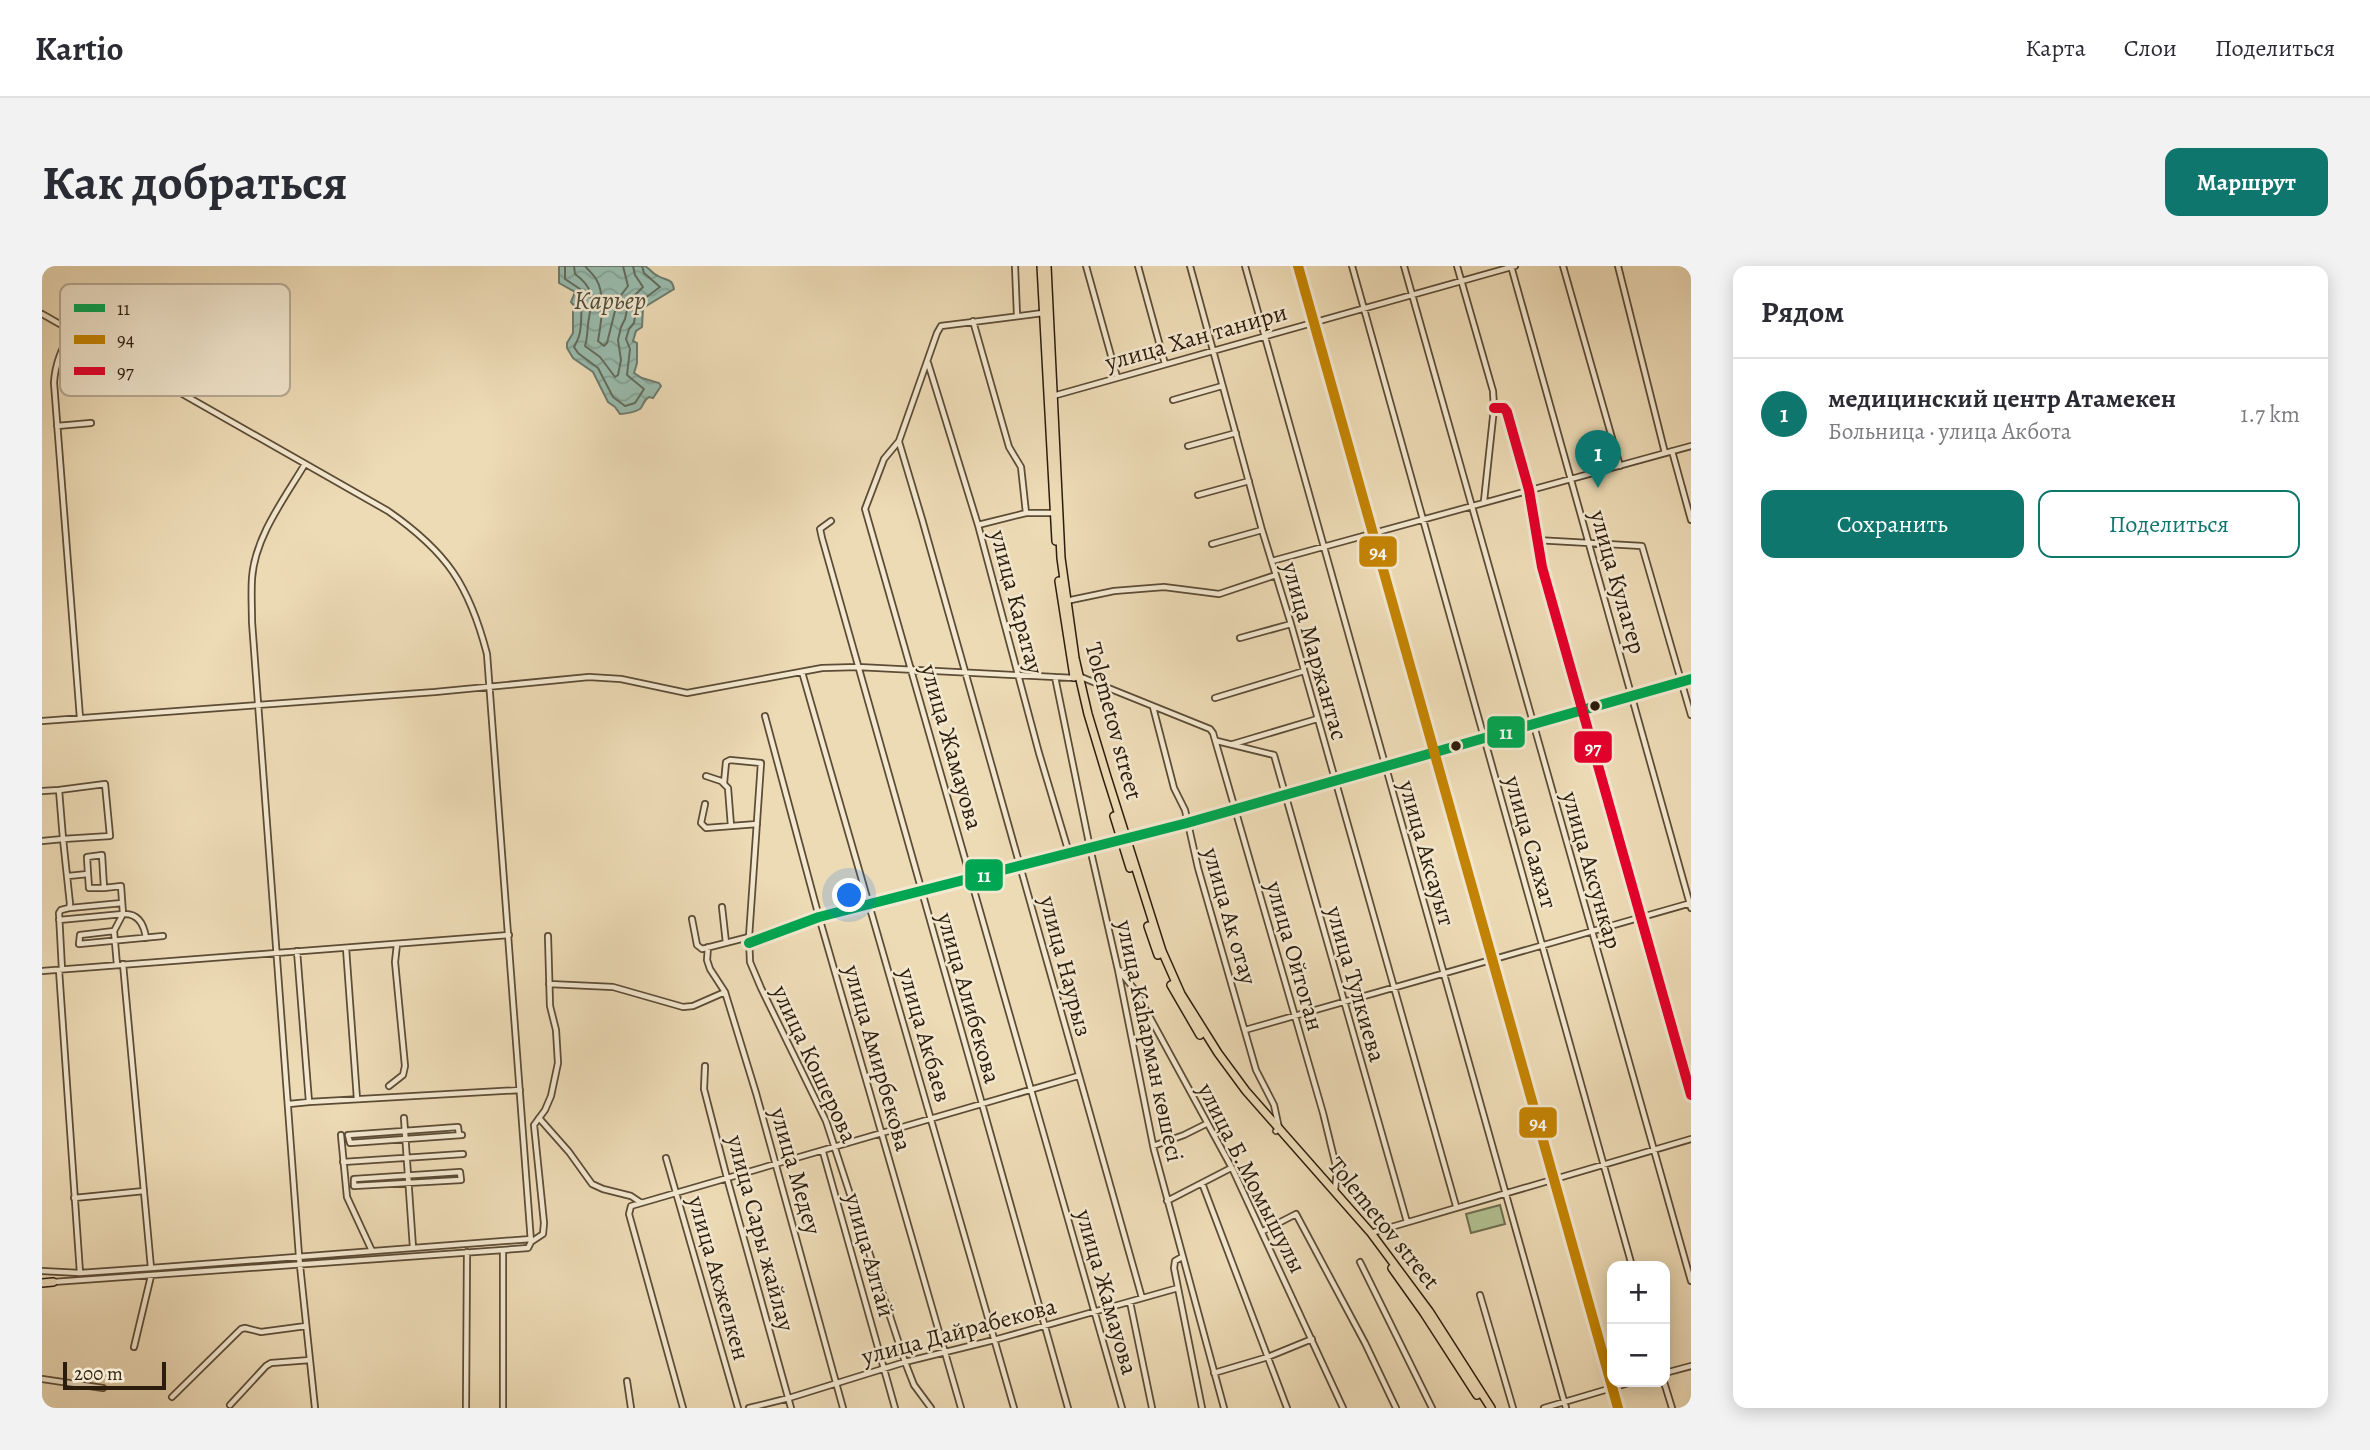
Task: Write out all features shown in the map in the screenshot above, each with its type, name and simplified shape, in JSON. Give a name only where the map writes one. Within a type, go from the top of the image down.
[{"type":"main road","name":"Tolemetov street","points":[[1041,266],[1064,601]]},
{"type":"main road","name":"Tolemetov street","points":[[1047,266],[1054,513],[1064,601],[1076,677],[1152,940],[1177,996],[1214,1056],[1243,1094],[1335,1190],[1371,1233],[1429,1311],[1488,1408]]},
{"type":"main road","name":"Tolemetov street","points":[[1278,1130],[1367,1234],[1488,1408]]},
{"type":"main road","points":[[42,1282],[53,1282]]},
{"type":"street","points":[[1015,266],[1017,315]]},
{"type":"street","points":[[1086,266],[1117,377]]},
{"type":"street","points":[[1138,266],[1166,364]]},
{"type":"street","name":"улица Маржантас","points":[[1190,266],[1262,530],[1456,1206]]},
{"type":"street","name":"улица Аксауыт","points":[[1245,266],[1566,1405]]},
{"type":"street","points":[[1298,266],[1607,1369]]},
{"type":"street","name":"улица Саяхат","points":[[1352,266],[1631,1261]]},
{"type":"street","name":"улица Аксункар","points":[[1404,266],[1691,1281]]},
{"type":"street","points":[[1457,266],[1493,391],[1494,408],[1484,501]]},
{"type":"street","name":"улица Хан танири","points":[[1051,396],[1512,266]]},
{"type":"street","name":"улица Кулагер","points":[[1512,266],[1691,905]]},
{"type":"street","points":[[1563,266],[1620,466]]},
{"type":"street","points":[[1618,266],[1665,453]]},
{"type":"street","name":"улица Жамауова","points":[[1044,313],[942,326],[937,333],[899,441],[884,459],[865,509],[1122,1408]]},
{"type":"street","points":[[42,314],[60,325]]},
{"type":"street","points":[[973,320],[1009,447],[1021,467],[1026,513]]},
{"type":"street","points":[[60,357],[55,369],[57,426],[80,718]]},
{"type":"street","name":"улица Каратау","points":[[928,362],[978,525],[1069,853]]},
{"type":"street","points":[[1173,400],[1222,386]]},
{"type":"street","points":[[53,1282],[528,1248],[531,1241],[487,654],[468,595],[433,547],[412,527],[388,510],[185,396]]},
{"type":"street","points":[[1494,408],[1504,408],[1507,412],[1529,490],[1542,567],[1691,1095]]},
{"type":"street","points":[[57,426],[91,423]]},
{"type":"street","points":[[1188,446],[1236,433]]},
{"type":"street","name":"улица Наурыз","points":[[899,441],[1142,1298]]},
{"type":"street","points":[[1272,561],[1691,446]]},
{"type":"street","points":[[1672,451],[1691,520]]},
{"type":"street","points":[[304,464],[263,537],[252,578],[252,622],[299,1256],[315,1408]]},
{"type":"street","points":[[1198,495],[1249,481]]},
{"type":"street","points":[[978,525],[1026,513],[1054,513]]},
{"type":"street","name":"улица Алибекова","points":[[831,520],[820,529],[822,538],[1068,1408]]},
{"type":"street","points":[[1212,544],[1262,530]]},
{"type":"street","points":[[1536,540],[1639,544],[1644,547],[1691,715]]},
{"type":"street","points":[[1064,601],[1114,591],[1164,587],[1219,594],[1277,575]]},
{"type":"street","points":[[1240,638],[1291,624]]},
{"type":"street","points":[[42,721],[589,677],[621,679],[687,693],[822,668],[858,667],[1076,677],[1153,707]]},
{"type":"street","points":[[1215,698],[1304,671]]},
{"type":"street","name":"улица Акбаев","points":[[802,672],[1014,1408]]},
{"type":"street","name":"улица Каһарман көшесі","points":[[1055,677],[1153,1146],[1224,1408]]},
{"type":"street","points":[[708,947],[749,940],[819,917],[1235,810],[1691,679]]},
{"type":"street","name":"улица Ойтоган","points":[[1153,707],[1210,729],[1217,741],[1335,1157],[1335,1190]]},
{"type":"street","name":"улица Ак отау","points":[[1153,707],[1174,789],[1185,810],[1244,1030],[1256,1070],[1275,1105],[1278,1130]]},
{"type":"street","name":"улица Амирбекова","points":[[765,716],[819,917],[961,1408]]},
{"type":"street","points":[[1217,741],[1232,744],[1317,719]]},
{"type":"street","name":"улица Тулкиева","points":[[1232,744],[1274,755],[1407,1222]]},
{"type":"street","name":"улица Кошерова","points":[[724,783],[726,762],[730,760],[760,762],[762,765],[749,940],[750,962],[826,1121],[905,1362],[914,1385],[931,1408]]},
{"type":"street","points":[[706,776],[724,783],[727,788],[731,826]]},
{"type":"street","points":[[42,791],[105,784],[110,836],[42,841]]},
{"type":"street","points":[[59,790],[69,908]]},
{"type":"street","points":[[705,804],[701,822],[706,828],[757,824]]},
{"type":"street","points":[[104,888],[102,855],[87,857],[89,888],[104,888],[121,886],[123,914],[114,931],[120,964],[151,1268]]},
{"type":"street","points":[[68,876],[88,874]]},
{"type":"street","points":[[80,1273],[61,970],[60,911],[122,903]]},
{"type":"street","points":[[1244,1030],[1691,905]]},
{"type":"street","points":[[722,907],[726,943]]},
{"type":"street","points":[[59,920],[132,914],[142,925],[146,938]]},
{"type":"street","name":"улица Медеу","points":[[692,919],[697,945],[702,949],[708,947],[707,960],[710,969],[725,992],[843,1408]]},
{"type":"street","points":[[114,931],[80,935],[79,940],[81,945],[163,936]]},
{"type":"street","points":[[42,971],[509,935]]},
{"type":"street","points":[[42,1271],[80,1273],[531,1241],[543,1234],[534,1125],[551,1096],[558,1063],[556,1030],[550,1006],[548,936]]},
{"type":"street","points":[[389,1086],[403,1075],[405,1066],[396,962],[397,944]]},
{"type":"street","points":[[346,948],[357,1099]]},
{"type":"street","points":[[297,951],[309,1102]]},
{"type":"street","name":"улица Б.Момышулы","points":[[1118,970],[1135,990],[1231,1168],[1263,1231],[1343,1408]]},
{"type":"street","points":[[549,984],[613,986],[683,1007],[693,1006],[725,992]]},
{"type":"street","name":"улица Сары жайлау","points":[[705,1066],[704,1089],[792,1408]]},
{"type":"street","points":[[684,1408],[629,1209],[631,1206],[1079,1076]]},
{"type":"street","points":[[289,1104],[520,1090]]},
{"type":"street","points":[[404,1118],[413,1248]]},
{"type":"street","points":[[539,1118],[569,1152],[592,1184],[631,1196],[641,1203]]},
{"type":"street","points":[[1153,1146],[1206,1124]]},
{"type":"street","points":[[458,1127],[460,1135],[350,1143],[348,1135],[405,1130],[458,1127]]},
{"type":"street","points":[[341,1135],[347,1197],[372,1251]]},
{"type":"street","points":[[1371,1233],[1691,1139]]},
{"type":"street","name":"улица Алтай","points":[[823,1152],[895,1408]]},
{"type":"street","points":[[343,1162],[463,1154]]},
{"type":"street","name":"улица Акжелкен","points":[[666,1158],[738,1408]]},
{"type":"street","points":[[1167,1201],[1231,1168]]},
{"type":"street","points":[[460,1172],[461,1179],[354,1186],[354,1179],[408,1174],[460,1172]]},
{"type":"street","points":[[1202,1183],[1287,1408]]},
{"type":"street","points":[[74,1198],[144,1191]]},
{"type":"street","points":[[1263,1231],[1296,1214],[1365,1343],[1396,1408]]},
{"type":"street","points":[[503,1250],[503,1408]]},
{"type":"street","points":[[466,1408],[467,1252]]},
{"type":"street","points":[[1182,1257],[1175,1261],[1174,1268],[1202,1408]]},
{"type":"street","points":[[1360,1262],[1432,1408]]},
{"type":"street","points":[[301,1273],[308,1264]]},
{"type":"street","points":[[292,1265],[301,1273]]},
{"type":"street","points":[[134,1347],[151,1276]]},
{"type":"street","name":"улица Дайрабекова","points":[[749,1408],[905,1362],[1178,1288]]},
{"type":"street","points":[[1480,1295],[1513,1408]]},
{"type":"street","points":[[1130,1302],[1152,1408]]},
{"type":"street","points":[[172,1397],[241,1329],[261,1332],[306,1326]]},
{"type":"street","points":[[1214,1373],[1268,1357],[1312,1339]]},
{"type":"street","points":[[230,1405],[271,1363],[310,1360]]},
{"type":"street","points":[[1670,1372],[1691,1366]]},
{"type":"street","points":[[42,1379],[103,1388]]},
{"type":"street","points":[[627,1381],[631,1408]]},
{"type":"street","points":[[1544,1408],[1566,1405],[1612,1387],[1618,1408]]},
{"type":"street","points":[[1666,1387],[1672,1408]]},
{"type":"green space","points":[[1500,1205],[1505,1224],[1471,1233],[1466,1214]]},
{"type":"water","name":"Карьер","points":[[559,266],[645,266],[672,283],[674,289],[643,308],[642,327],[636,331],[633,341],[637,343],[634,373],[661,386],[653,398],[649,397],[640,409],[620,414],[608,402],[593,372],[573,358],[567,348],[573,333],[573,309],[577,309],[571,302],[575,292],[559,283]]},
{"type":"transit line","name":"94","points":[[1298,266],[1618,1408]]},
{"type":"transit line","name":"97","points":[[1494,408],[1504,408],[1507,412],[1529,490],[1542,567],[1691,1095]]},
{"type":"transit line","name":"11","points":[[749,943],[819,917],[1187,823],[1691,679]]},
{"type":"place","name":"медицинский центр Атамекен","points":[[1598,488]]}]
